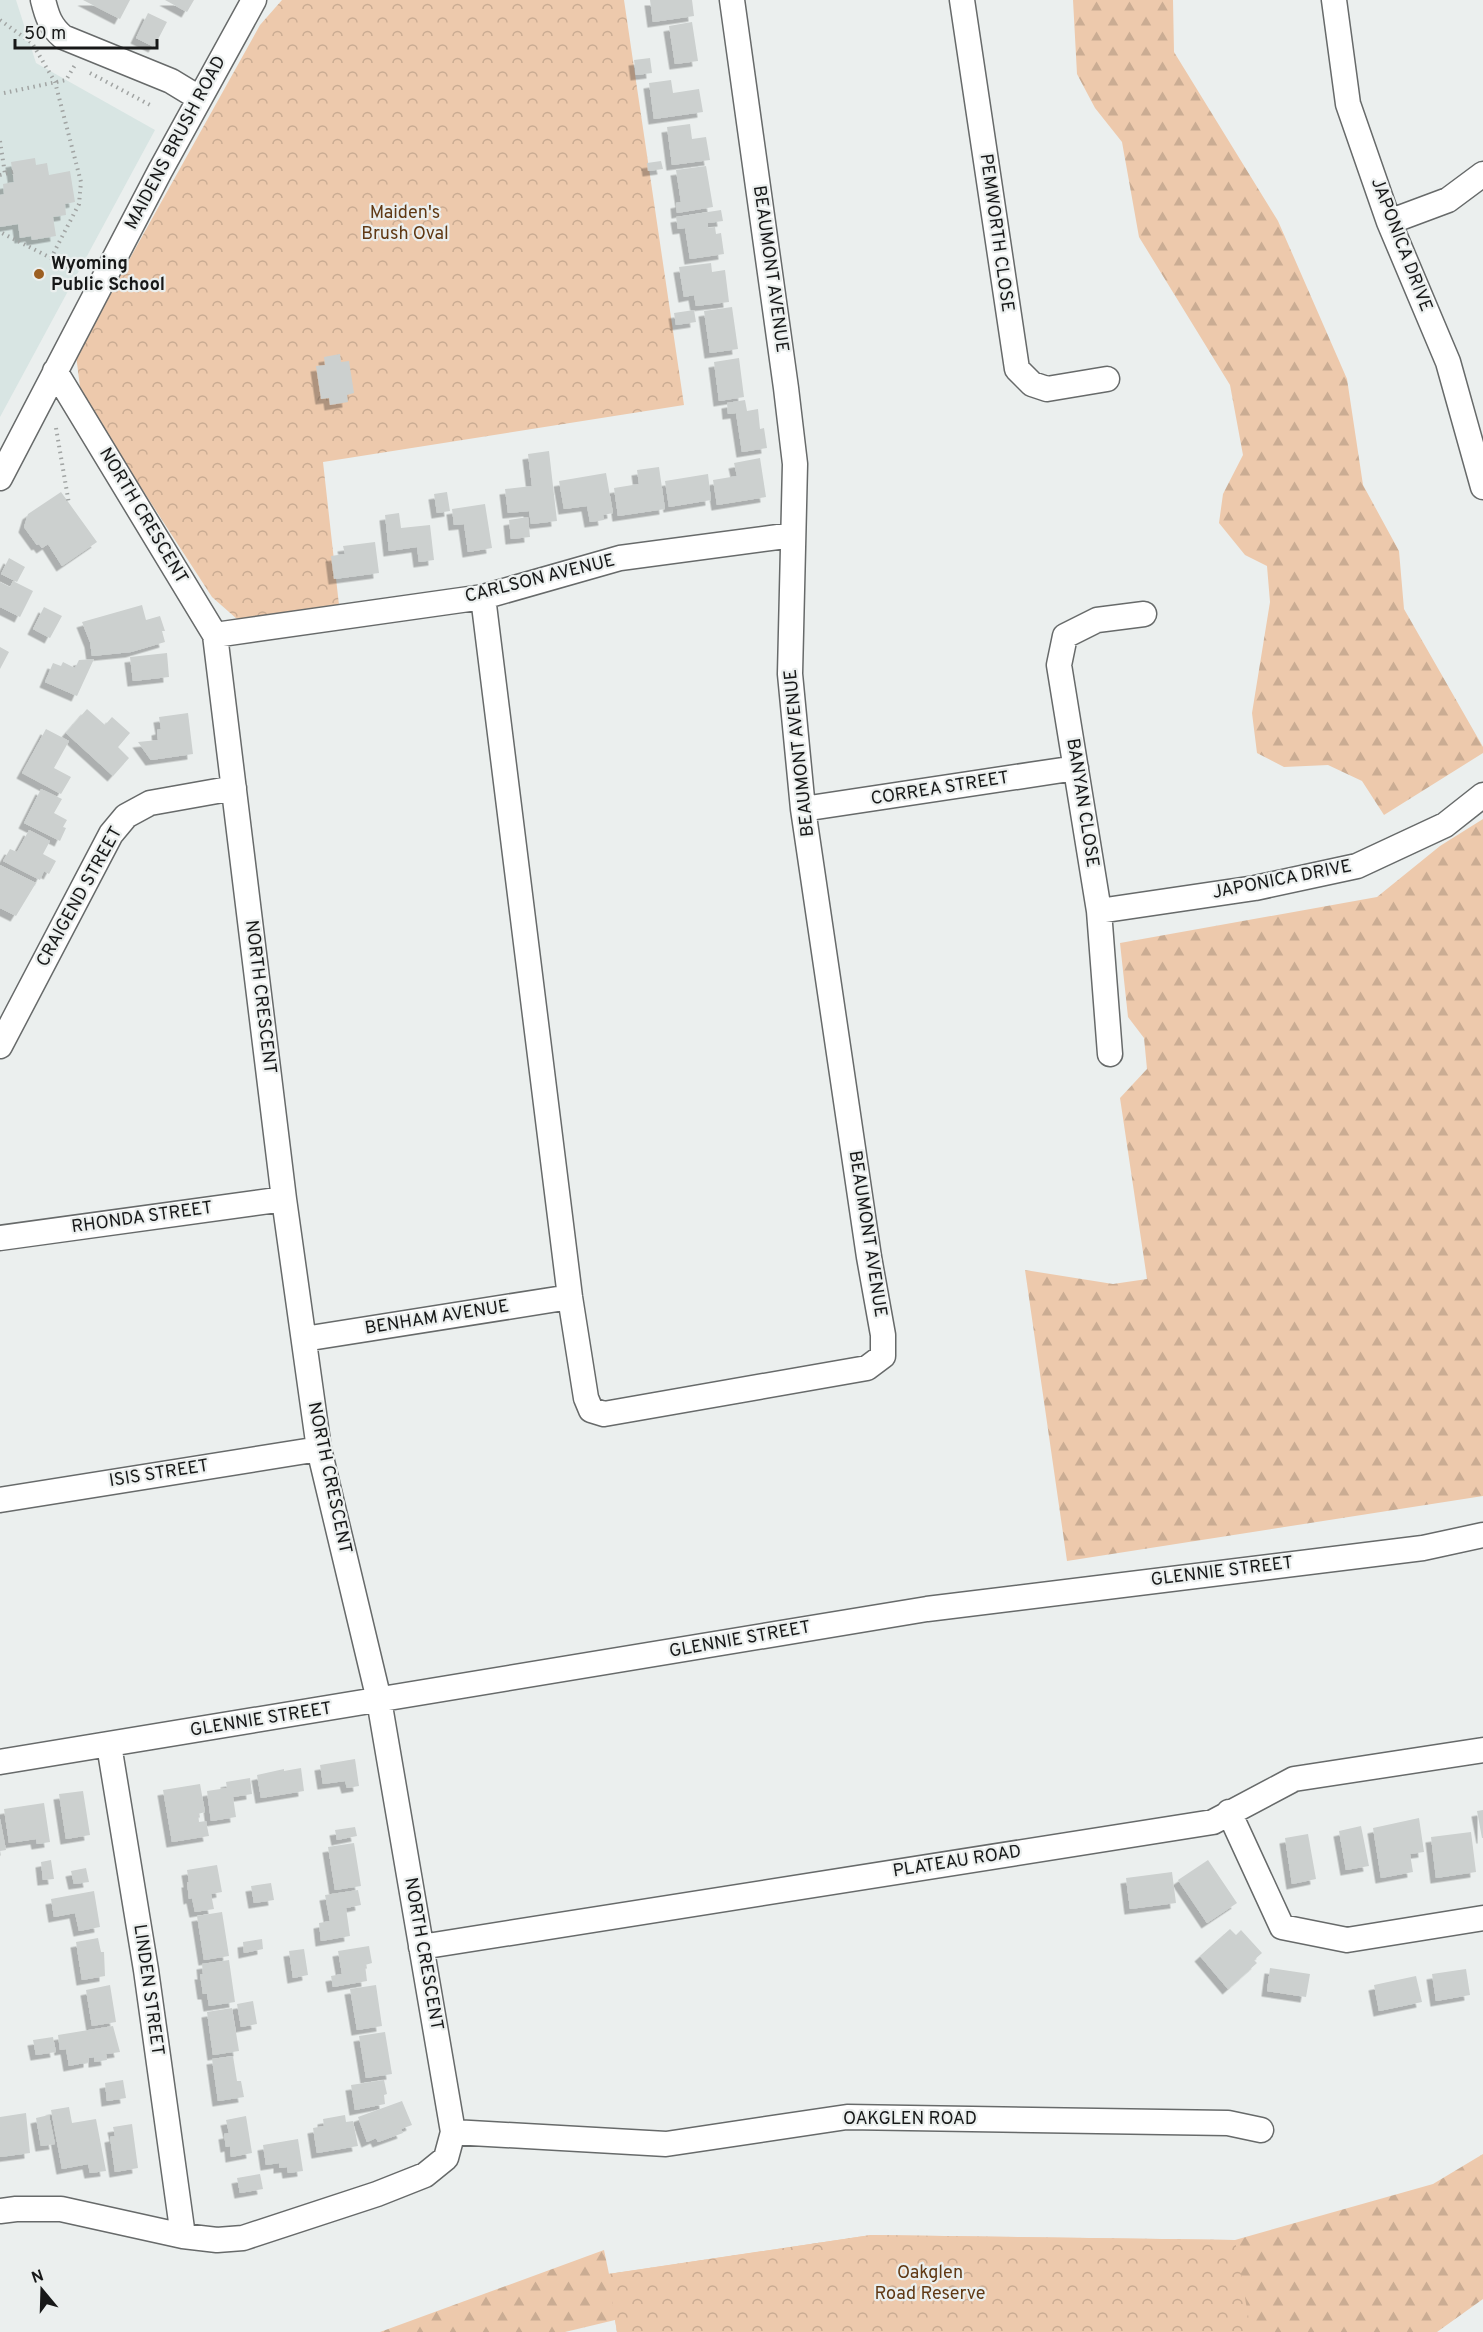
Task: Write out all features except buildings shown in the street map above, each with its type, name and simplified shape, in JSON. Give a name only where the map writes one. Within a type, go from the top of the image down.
[{"type":"street","points":[[44,0],[47,16],[53,29],[63,37],[171,81],[199,98]]},
{"type":"street","name":"MAIDENS BRUSH ROAD","points":[[0,478],[199,98],[254,0]]},
{"type":"street","name":"BEAUMONT AVENUE","points":[[483,597],[570,1297],[586,1398],[591,1410],[604,1414],[867,1368],[883,1356],[883,1335],[869,1257],[803,810],[790,674],[795,464],[732,0]]},
{"type":"street","name":"PEMWORTH CLOSE","points":[[962,0],[1017,369],[1032,384],[1047,389],[1107,379]]},
{"type":"street","name":"JAPONICA DRIVE","points":[[1334,0],[1348,104],[1389,222],[1448,362],[1483,487]]},
{"type":"street","points":[[1389,222],[1448,200],[1483,174]]},
{"type":"street","name":"NORTH CRESCENT","points":[[0,2211],[61,2209],[183,2236],[217,2240],[243,2238],[377,2194],[425,2175],[446,2158],[453,2132],[379,1700],[319,1449],[284,1199],[215,635],[55,371]]},
{"type":"street","name":"CARLSON AVENUE","points":[[215,635],[483,597],[620,558],[793,535]]},
{"type":"street","name":"BANYAN CLOSE","points":[[1110,1053],[1099,911],[1059,665],[1065,636],[1097,620],[1144,614]]},
{"type":"street","name":"CORREA STREET","points":[[803,810],[1077,768]]},
{"type":"street","name":"CRAIGEND STREET","points":[[0,1046],[111,834],[126,816],[150,803],[234,788]]},
{"type":"street","name":"JAPONICA DRIVE","points":[[1099,911],[1255,888],[1357,867],[1445,825],[1483,795]]},
{"type":"street","name":"RHONDA STREET","points":[[0,1238],[284,1199]]},
{"type":"street","name":"BENHAM AVENUE","points":[[304,1339],[570,1297]]},
{"type":"street","name":"ISIS STREET","points":[[0,1500],[319,1449]]},
{"type":"street","name":"GLENNIE STREET","points":[[0,1762],[927,1608],[1423,1548],[1483,1534]]},
{"type":"street","name":"LINDEN STREET","points":[[109,1745],[146,1970],[183,2236]]},
{"type":"street","name":"PLATEAU ROAD","points":[[421,1947],[1213,1822],[1294,1779],[1483,1750]]},
{"type":"street","points":[[1229,1812],[1282,1927],[1347,1940],[1483,1917]]},
{"type":"street","name":"OAKGLEN ROAD","points":[[453,2132],[666,2144],[847,2117],[1228,2123],[1261,2130]]},
{"type":"path","points":[[0,20],[32,43],[56,82],[81,182],[79,204],[51,258]]},
{"type":"path","points":[[4,93],[66,80],[74,64],[152,106]]},
{"type":"path","points":[[0,141],[2,174],[13,172]]},
{"type":"path","points":[[0,232],[77,272]]},
{"type":"path","points":[[56,428],[69,504]]},
{"type":"shaded area","name":"Wyoming Public School","points":[[0,0],[16,0],[36,63],[155,130],[0,417]]},
{"type":"green space","name":"Maiden's Brush Oval","points":[[282,0],[624,0],[684,405],[323,462],[339,605],[237,619],[212,597],[81,395],[76,355],[260,25]]},
{"type":"green space","points":[[1073,0],[1173,0],[1174,52],[1278,221],[1347,379],[1363,485],[1399,551],[1404,609],[1483,747],[1483,753],[1384,815],[1362,781],[1328,765],[1284,767],[1257,753],[1252,713],[1270,602],[1267,566],[1245,555],[1219,523],[1223,494],[1243,455],[1230,385],[1139,237],[1122,142],[1095,108],[1077,74]]},
{"type":"green space","points":[[1483,819],[1483,1496],[1067,1561],[1025,1270],[1113,1284],[1147,1279],[1120,1098],[1147,1069],[1144,1038],[1128,1017],[1120,943],[1377,897],[1440,846]]},
{"type":"green space","points":[[1483,2154],[1483,2299],[1437,2332],[617,2332],[615,2320],[565,2332],[380,2332],[604,2250],[609,2274],[871,2235],[1235,2240],[1433,2184]]},
{"type":"green space","name":"Oakglen Road Reserve","points":[[871,2235],[1235,2240],[1251,2332],[617,2332],[608,2274]]},
{"type":"place","name":"Wyoming Public School","points":[[39,274]]}]
